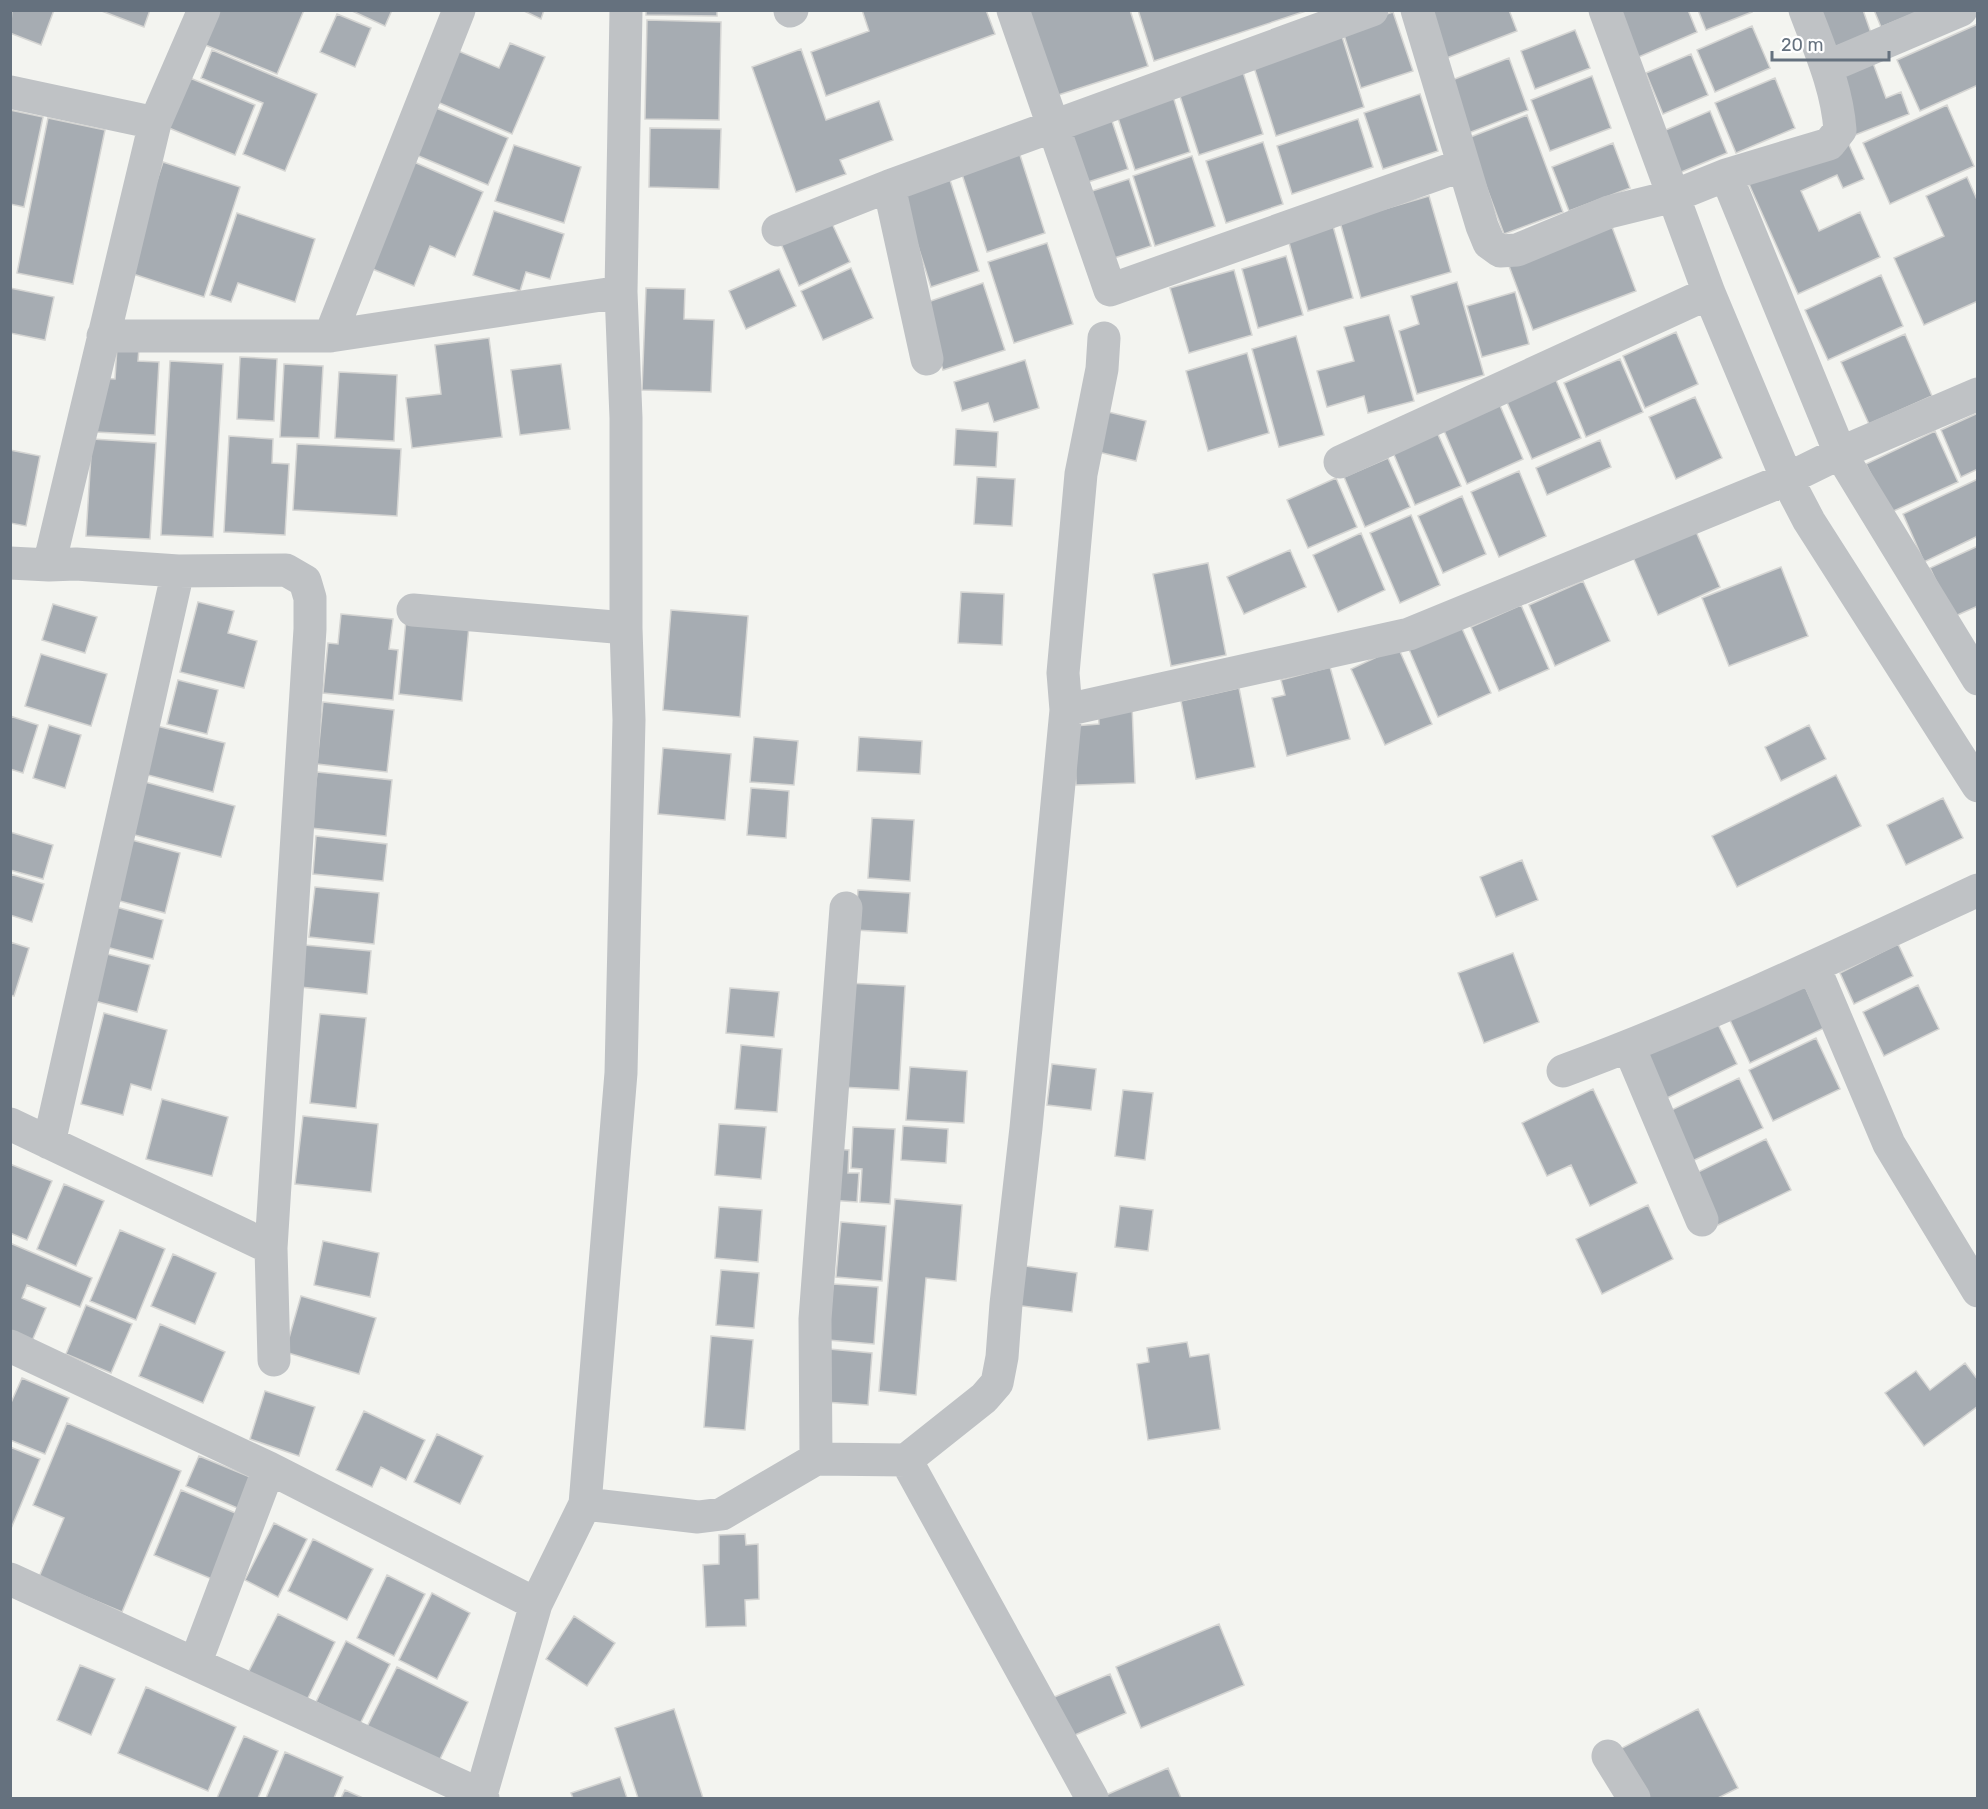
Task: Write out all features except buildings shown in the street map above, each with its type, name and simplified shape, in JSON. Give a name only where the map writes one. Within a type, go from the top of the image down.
[{"type":"street","points":[[49,565],[155,123],[204,10]]},
{"type":"street","points":[[330,336],[459,10]]},
{"type":"street","points":[[10,1579],[482,1797],[536,1604],[585,1504],[621,1073],[629,720],[626,628],[627,418],[621,292],[626,10]]},
{"type":"street","points":[[1013,10],[1110,290],[1463,165]]},
{"type":"street","points":[[778,230],[889,186],[1372,10]]},
{"type":"street","points":[[1417,10],[1482,226],[1490,243],[1500,251],[1517,250],[1609,212],[1674,196],[1726,175],[1830,144],[1840,130],[1838,108],[1827,67],[1805,10]]},
{"type":"street","points":[[1605,10],[1709,293],[1787,479],[1809,521],[1977,786]]},
{"type":"street","points":[[1827,67],[1961,10]]},
{"type":"street","points":[[10,92],[155,123]]},
{"type":"street","points":[[1726,175],[1840,453],[1977,679]]},
{"type":"street","points":[[889,186],[927,359]]},
{"type":"street","points":[[103,336],[330,336],[621,292]]},
{"type":"street","points":[[1340,462],[1709,293]]},
{"type":"street","points":[[585,1504],[698,1517],[723,1514],[816,1460],[906,1460],[984,1398],[997,1383],[1002,1357],[1026,1128],[1066,710],[1064,673],[1081,474],[1101,369],[1104,338]]},
{"type":"street","points":[[1066,710],[1409,634],[1787,479],[1840,453],[1977,394]]},
{"type":"street","points":[[10,563],[76,564],[178,571],[286,570],[305,581],[310,598],[310,629],[271,1248],[274,1360]]},
{"type":"street","points":[[49,1143],[178,571]]},
{"type":"street","points":[[413,610],[626,628]]},
{"type":"street","points":[[1563,1071],[1629,1047],[1814,967],[1977,890]]},
{"type":"street","points":[[816,1460],[815,1319],[846,908]]},
{"type":"street","points":[[1814,967],[1889,1144],[1977,1292]]},
{"type":"street","points":[[1629,1047],[1702,1220]]},
{"type":"street","points":[[10,1124],[271,1248]]},
{"type":"street","points":[[10,1346],[269,1468],[536,1604]]},
{"type":"street","points":[[906,1460],[1092,1798]]},
{"type":"street","points":[[195,1664],[269,1468]]},
{"type":"street","points":[[1608,1755],[1634,1798]]}]
